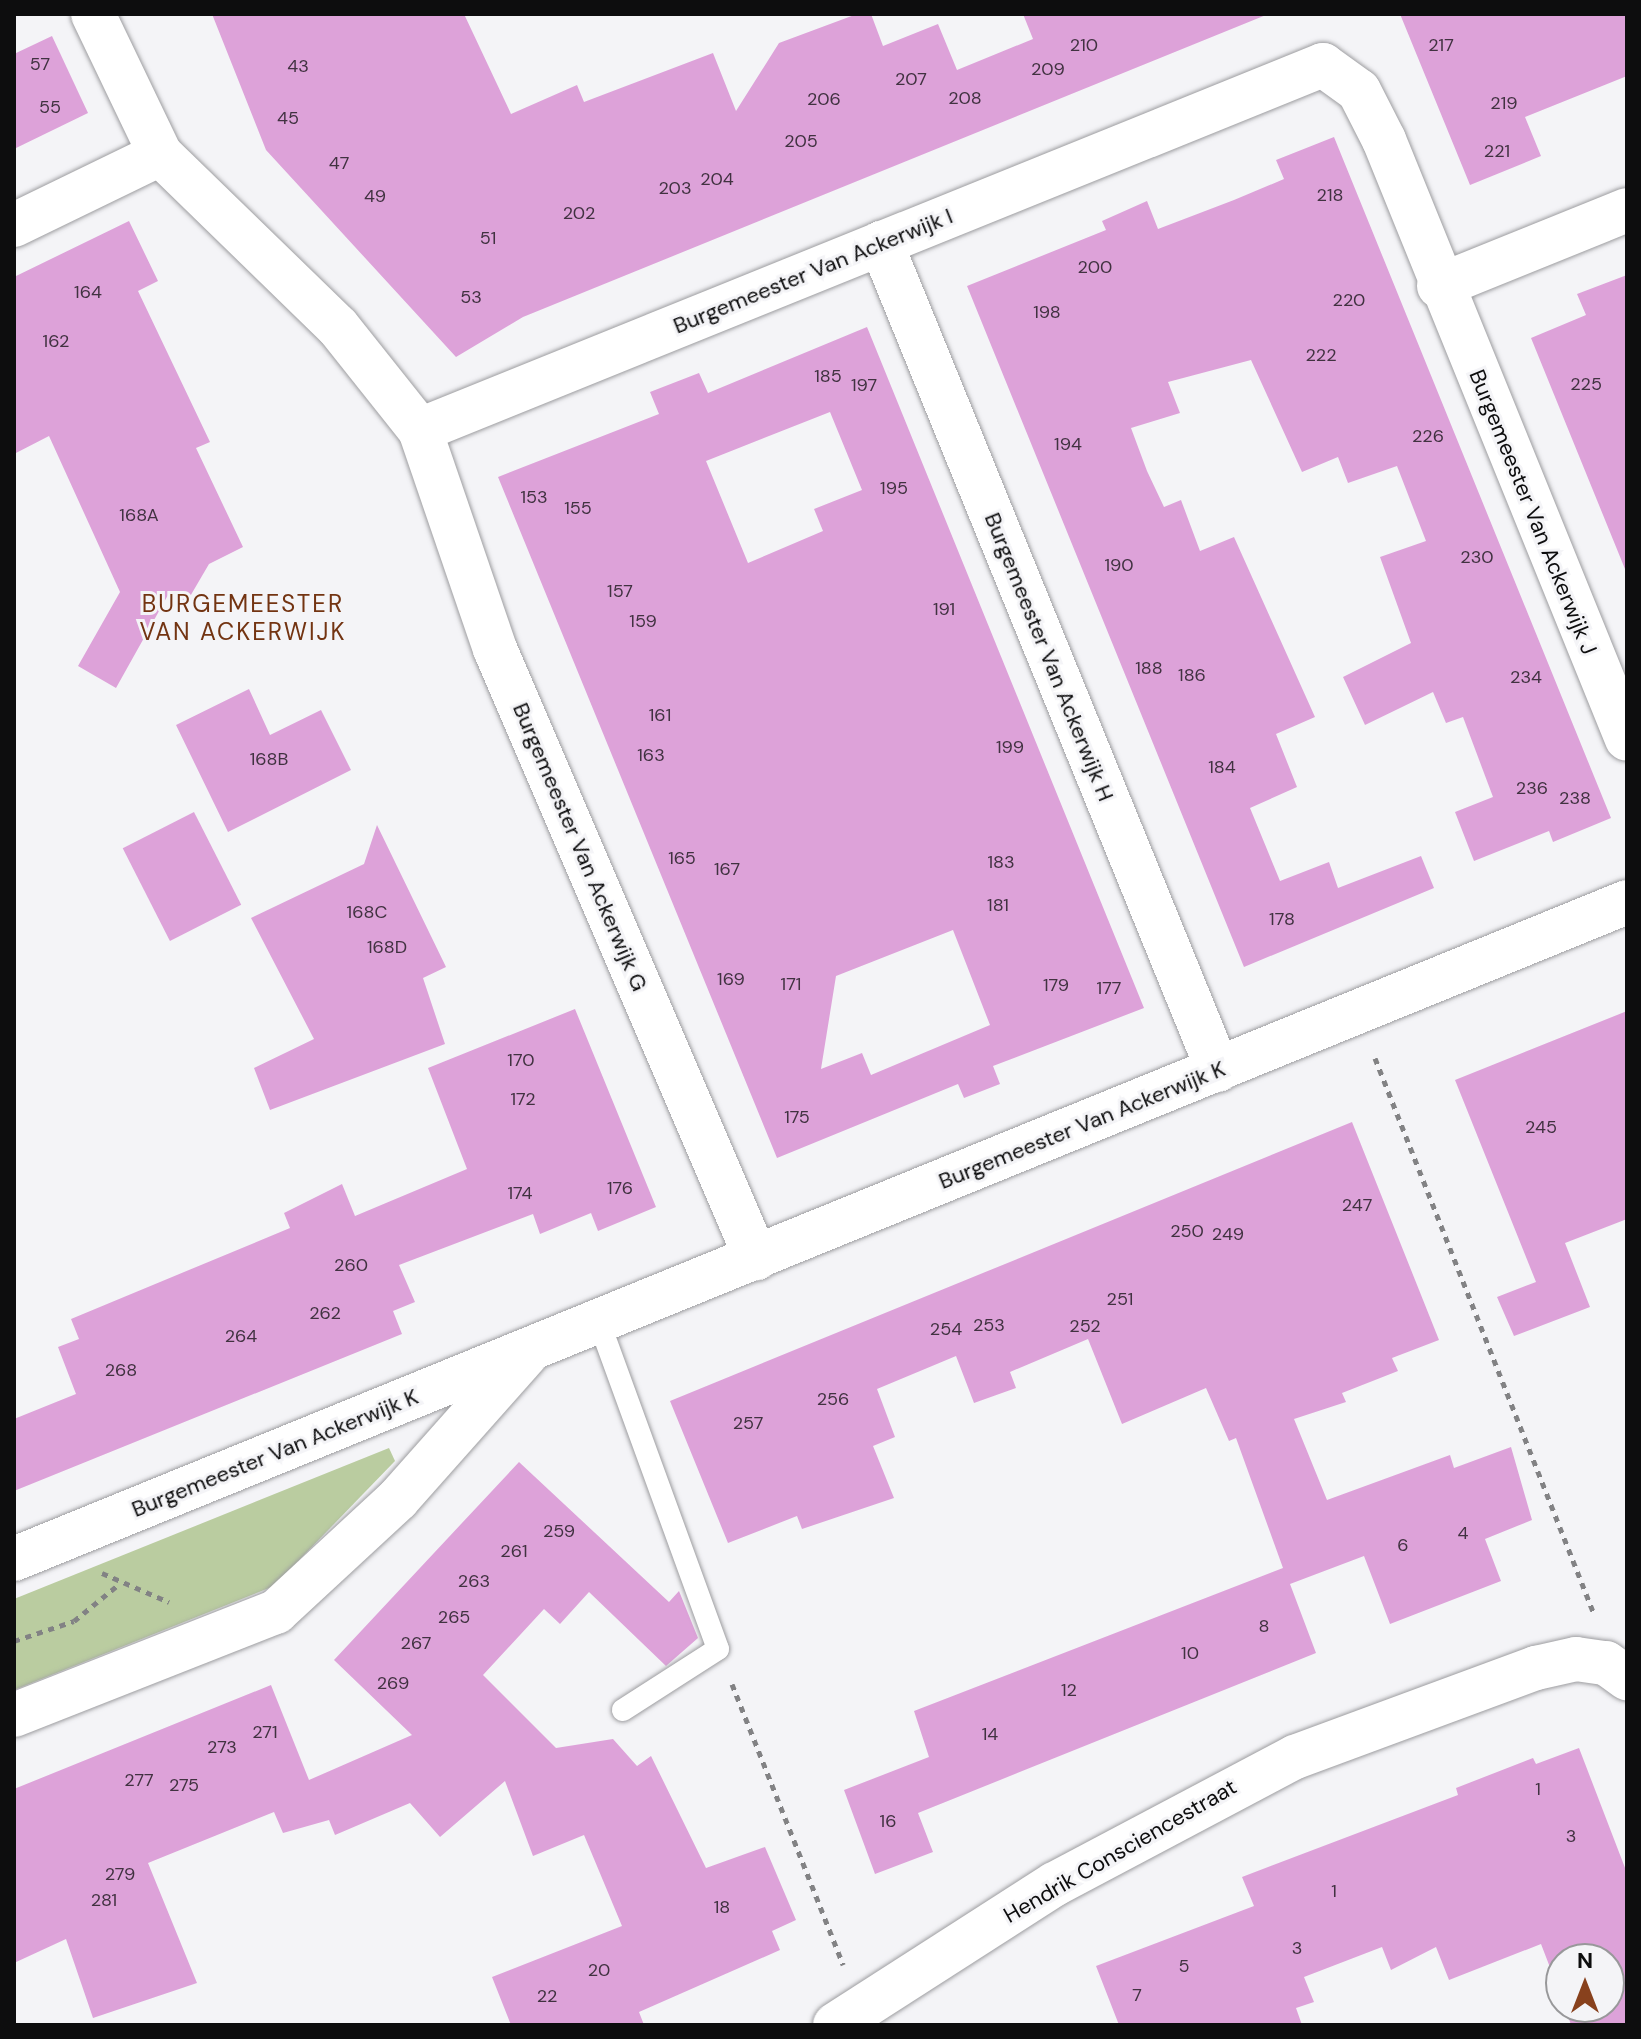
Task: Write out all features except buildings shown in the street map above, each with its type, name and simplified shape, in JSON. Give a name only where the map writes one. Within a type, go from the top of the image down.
[{"type":"street","points":[[93,14],[160,154],[338,327],[420,430]]},
{"type":"street","name":"Burgemeester Van Ackerwijk I","points":[[420,430],[1323,65],[1359,91],[1439,286]]},
{"type":"street","points":[[14,225],[160,154]]},
{"type":"street","points":[[1439,286],[1627,210]]},
{"type":"street","name":"Burgemeester Van Ackerwijk H","points":[[881,243],[1218,1070]]},
{"type":"street","name":"Burgemeester Van Ackerwijk J","points":[[1439,286],[1627,739]]},
{"type":"street","name":"Burgemeester Van Ackerwijk G","points":[[420,430],[495,649],[756,1258]]},
{"type":"street","name":"Burgemeester Van Ackerwijk K","points":[[14,1559],[1627,902]]},
{"type":"street","name":"Burgemeester Van Ackerwijk K","points":[[14,1715],[234,1625],[276,1612],[311,1585],[535,1345]]},
{"type":"street","name":"Hendrik Consciencestraat","points":[[847,2017],[1055,1884],[1295,1757],[1536,1668],[1576,1659],[1616,1670]]},
{"type":"lane","points":[[599,1322],[718,1649],[623,1710]]},
{"type":"path","points":[[1357,1012],[1616,1670]]},
{"type":"path","points":[[78,1533],[95,1564],[118,1585],[234,1625]]},
{"type":"path","points":[[14,1641],[74,1621],[118,1585]]},
{"type":"path","points":[[718,1649],[847,2017]]},
{"type":"green space","points":[[389,1448],[395,1461],[274,1586],[14,1690],[14,1599]]},
{"type":"district","name":"BURGEMEESTER VAN ACKERWIJK","points":[[243,618]]}]
